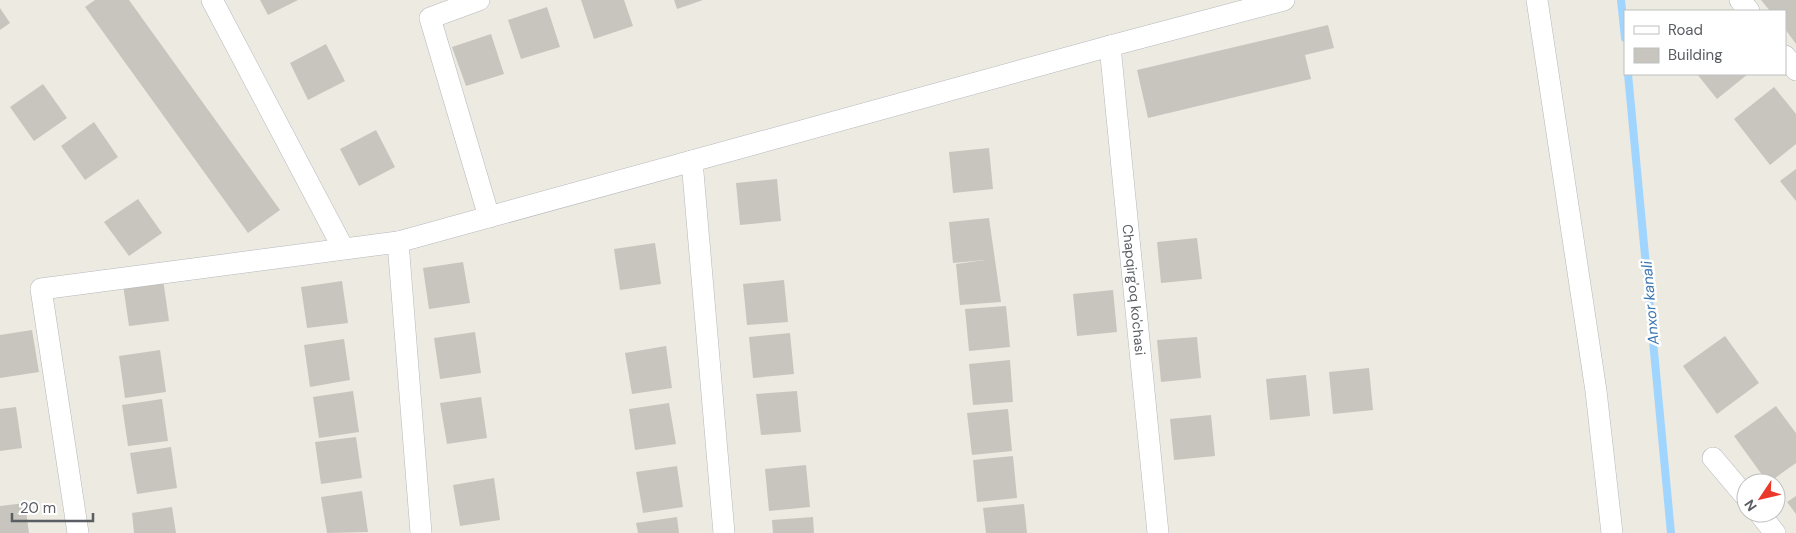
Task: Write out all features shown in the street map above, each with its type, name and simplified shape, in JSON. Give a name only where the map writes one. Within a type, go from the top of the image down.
[{"type":"street","points":[[212,0],[343,248]]},
{"type":"street","points":[[479,0],[430,18],[489,216]]},
{"type":"street","points":[[78,533],[40,289],[398,242],[1284,0]]},
{"type":"street","points":[[1537,0],[1596,392],[1612,533]]},
{"type":"street","points":[[1740,0],[1748,10]]},
{"type":"street","name":"Chapqirg'oq ko'chasi","points":[[1110,46],[1158,533]]},
{"type":"street","points":[[1786,57],[1796,70]]},
{"type":"street","points":[[692,161],[724,533]]},
{"type":"street","points":[[398,242],[421,533]]},
{"type":"street","points":[[1713,458],[1736,485]]},
{"type":"street","points":[[1767,523],[1775,533]]},
{"type":"building","points":[[95,0],[129,0],[280,210],[248,233],[85,7]]},
{"type":"building","points":[[260,0],[298,0],[268,15]]},
{"type":"building","points":[[581,0],[624,0],[633,26],[594,39]]},
{"type":"building","points":[[674,0],[703,0],[677,9]]},
{"type":"building","points":[[1761,0],[1796,0],[1796,44],[1786,30],[1786,10],[1769,10]]},
{"type":"building","points":[[547,7],[560,47],[521,59],[508,20]]},
{"type":"building","points":[[0,8],[10,23],[0,30]]},
{"type":"building","points":[[1328,25],[1334,48],[1305,55],[1311,79],[1148,118],[1137,70]]},
{"type":"building","points":[[491,34],[504,74],[466,86],[452,47]]},
{"type":"building","points":[[326,44],[345,81],[308,100],[290,63]]},
{"type":"building","points":[[1698,75],[1747,75],[1717,99]]},
{"type":"building","points":[[43,84],[67,118],[34,141],[10,107]]},
{"type":"building","points":[[1774,87],[1796,114],[1796,144],[1770,165],[1734,119]]},
{"type":"building","points":[[94,122],[118,157],[85,180],[61,146]]},
{"type":"building","points":[[376,130],[395,167],[359,186],[340,149]]},
{"type":"building","points":[[989,148],[993,189],[953,193],[949,152]]},
{"type":"building","points":[[1796,169],[1796,201],[1780,181]]},
{"type":"building","points":[[777,179],[781,221],[740,225],[736,183]]},
{"type":"building","points":[[138,199],[162,233],[129,256],[104,222]]},
{"type":"building","points":[[989,218],[1001,302],[960,305],[956,264],[985,260],[953,263],[949,222]]},
{"type":"building","points":[[1197,238],[1202,279],[1161,283],[1157,242]]},
{"type":"building","points":[[655,243],[661,284],[620,290],[614,249]]},
{"type":"building","points":[[463,262],[470,303],[429,309],[423,268]]},
{"type":"building","points":[[163,279],[169,321],[129,326],[123,285]]},
{"type":"building","points":[[784,280],[788,322],[747,325],[743,284]]},
{"type":"building","points":[[342,281],[348,323],[307,328],[301,287]]},
{"type":"building","points":[[1113,290],[1117,332],[1077,336],[1073,294]]},
{"type":"building","points":[[1006,306],[1010,347],[969,351],[965,309]]},
{"type":"building","points":[[32,330],[39,372],[0,378],[0,335]]},
{"type":"building","points":[[475,332],[481,373],[440,379],[434,338]]},
{"type":"building","points":[[790,333],[794,374],[753,378],[749,337]]},
{"type":"building","points":[[1725,336],[1759,383],[1717,414],[1683,366]]},
{"type":"building","points":[[1197,337],[1201,378],[1161,382],[1157,340]]},
{"type":"building","points":[[344,339],[350,380],[310,387],[304,345]]},
{"type":"building","points":[[666,346],[672,388],[632,394],[625,353]]},
{"type":"building","points":[[160,350],[166,392],[125,398],[119,356]]},
{"type":"building","points":[[1010,360],[1013,402],[973,405],[969,364]]},
{"type":"building","points":[[1369,368],[1373,410],[1333,414],[1329,372]]},
{"type":"building","points":[[1306,375],[1310,416],[1270,420],[1266,379]]},
{"type":"building","points":[[353,391],[359,432],[319,438],[313,397]]},
{"type":"building","points":[[797,391],[801,432],[761,435],[756,394]]},
{"type":"building","points":[[481,397],[487,438],[447,444],[440,403]]},
{"type":"building","points":[[162,399],[168,441],[128,446],[122,405]]},
{"type":"building","points":[[669,403],[676,444],[635,450],[629,409]]},
{"type":"building","points":[[1776,406],[1796,433],[1796,463],[1782,473],[1761,473],[1734,436]]},
{"type":"building","points":[[16,407],[22,448],[0,451],[0,409]]},
{"type":"building","points":[[1008,409],[1012,451],[972,455],[967,413]]},
{"type":"building","points":[[1211,415],[1215,456],[1174,460],[1170,419]]},
{"type":"building","points":[[356,437],[362,478],[321,484],[315,442]]},
{"type":"building","points":[[171,447],[177,488],[137,494],[130,453]]},
{"type":"building","points":[[1013,456],[1017,498],[977,502],[973,460]]},
{"type":"building","points":[[806,465],[810,507],[769,511],[765,469]]},
{"type":"building","points":[[677,466],[683,507],[643,513],[636,472]]},
{"type":"building","points":[[494,478],[500,520],[460,526],[453,485]]},
{"type":"building","points":[[362,491],[368,532],[327,533],[321,497]]},
{"type":"building","points":[[1796,496],[1796,514],[1787,502]]},
{"type":"building","points":[[25,503],[29,533],[0,533],[0,506]]},
{"type":"building","points":[[1024,504],[1027,533],[986,533],[983,508]]},
{"type":"building","points":[[172,507],[176,533],[134,533],[132,513]]},
{"type":"building","points":[[677,517],[679,533],[638,533],[636,523]]},
{"type":"building","points":[[813,517],[814,533],[773,533],[772,520]]},
{"type":"waterway","name":"Anxor kanali","points":[[1621,0],[1624,28]]},
{"type":"waterway","name":"Anxor kanali","points":[[1628,75],[1671,533]]}]
